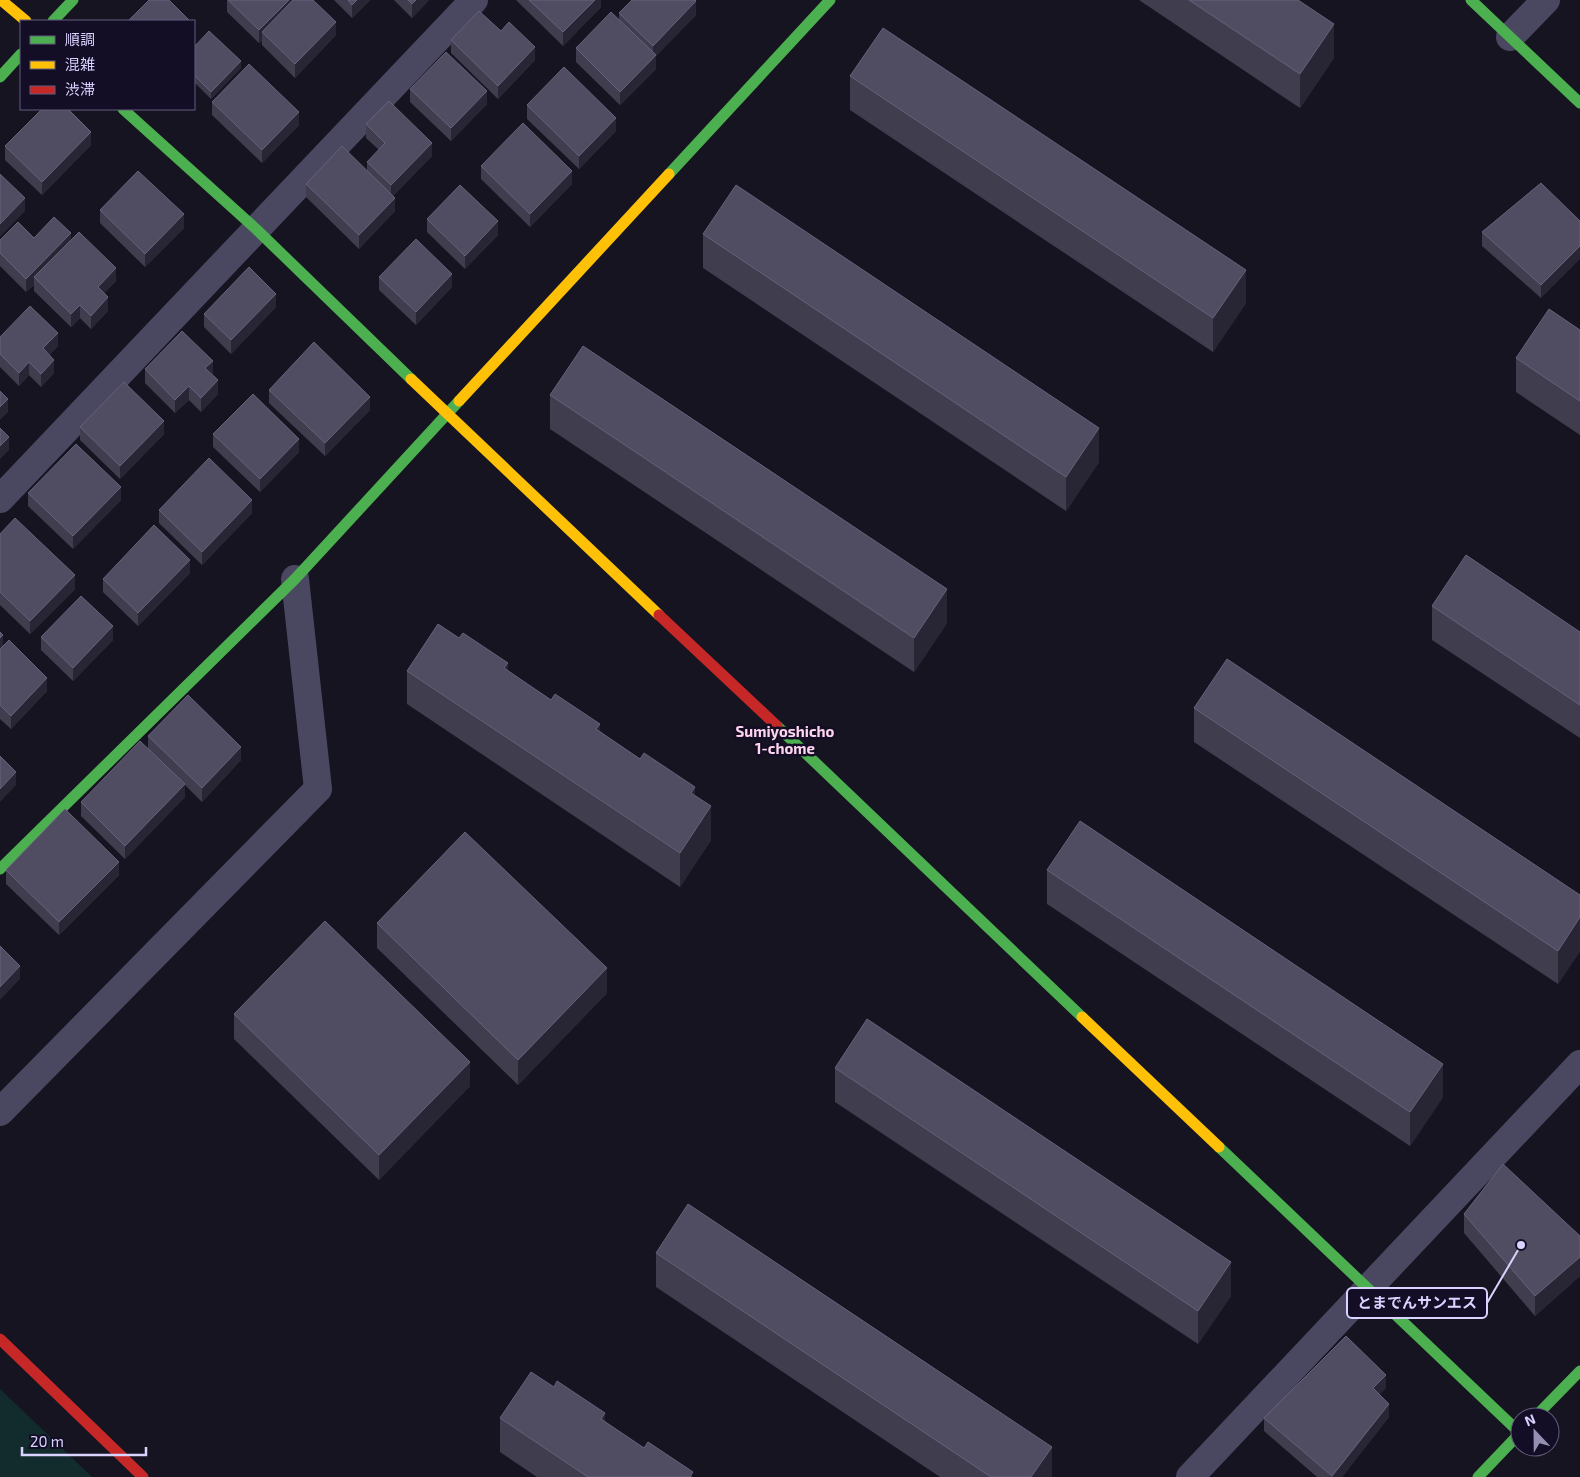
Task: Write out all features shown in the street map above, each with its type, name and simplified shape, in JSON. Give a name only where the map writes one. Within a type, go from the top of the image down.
[{"type":"street","points":[[1,0],[25,20]]},
{"type":"street","points":[[54,20],[73,0]]},
{"type":"street","points":[[0,499],[474,0]]},
{"type":"street","points":[[0,869],[295,580],[830,0]]},
{"type":"street","points":[[1471,0],[1580,103]]},
{"type":"street","points":[[1510,37],[1546,0]]},
{"type":"street","points":[[0,77],[20,55]]},
{"type":"street","points":[[124,110],[256,229],[448,414],[1510,1423]]},
{"type":"street","points":[[0,1112],[318,789],[295,580]]},
{"type":"street","points":[[1190,1477],[1580,1064]]},
{"type":"street","points":[[0,1339],[143,1477]]},
{"type":"street","points":[[1545,1407],[1580,1371]]},
{"type":"street","points":[[1478,1477],[1510,1443]]},
{"type":"green space","points":[[0,1389],[92,1477],[0,1477]]},
{"type":"building","points":[[149,0],[169,0],[189,20],[129,20]]},
{"type":"building","points":[[228,0],[289,0],[259,30]]},
{"type":"building","points":[[293,0],[313,0],[336,22],[295,64],[262,32]]},
{"type":"building","points":[[348,0],[357,0],[352,5]]},
{"type":"building","points":[[408,0],[416,0],[412,4]]},
{"type":"building","points":[[529,0],[595,0],[563,32]]},
{"type":"building","points":[[632,0],[696,1],[653,46],[619,13]]},
{"type":"building","points":[[1189,0],[1298,0],[1334,24],[1300,74]]},
{"type":"building","points":[[479,11],[501,31],[509,22],[535,47],[498,86],[451,40]]},
{"type":"building","points":[[611,12],[656,55],[620,92],[576,48]]},
{"type":"building","points":[[883,28],[1246,270],[1213,318],[850,76]]},
{"type":"building","points":[[209,31],[241,61],[211,92],[195,76],[195,46]]},
{"type":"building","points":[[446,52],[487,91],[451,128],[410,89]]},
{"type":"building","points":[[249,64],[299,112],[262,150],[212,102]]},
{"type":"building","points":[[564,67],[616,118],[579,156],[527,105]]},
{"type":"building","points":[[389,101],[432,143],[391,185],[367,162],[385,143],[366,124]]},
{"type":"building","points":[[41,110],[69,110],[91,132],[42,182],[5,146]]},
{"type":"building","points":[[523,123],[572,171],[530,214],[481,166]]},
{"type":"building","points":[[342,146],[395,198],[359,235],[306,184]]},
{"type":"building","points":[[138,171],[184,214],[145,254],[100,210]]},
{"type":"building","points":[[0,174],[25,198],[0,224]]},
{"type":"building","points":[[1541,183],[1580,221],[1580,246],[1541,285],[1482,232]]},
{"type":"building","points":[[460,185],[498,221],[465,256],[427,219]]},
{"type":"building","points":[[736,185],[1099,428],[1066,477],[703,234]]},
{"type":"building","points":[[54,217],[71,233],[26,279],[0,253],[0,240],[18,222],[34,238]]},
{"type":"building","points":[[79,232],[116,268],[98,287],[108,297],[91,316],[80,305],[71,314],[34,277]]},
{"type":"building","points":[[416,239],[452,274],[416,312],[379,277]]},
{"type":"building","points":[[249,267],[276,294],[231,340],[204,314]]},
{"type":"building","points":[[30,306],[58,333],[43,348],[54,360],[41,374],[29,362],[19,373],[0,354],[0,337]]},
{"type":"building","points":[[1549,309],[1580,330],[1580,401],[1516,358]]},
{"type":"building","points":[[182,331],[213,361],[205,368],[218,380],[201,398],[189,386],[175,400],[145,369]]},
{"type":"building","points":[[314,342],[370,397],[325,443],[269,390]]},
{"type":"building","points":[[583,346],[947,589],[914,638],[550,395]]},
{"type":"building","points":[[124,382],[164,421],[120,466],[80,427]]},
{"type":"building","points":[[0,391],[8,399],[0,407]]},
{"type":"building","points":[[253,394],[299,439],[260,479],[213,434]]},
{"type":"building","points":[[0,428],[9,437],[0,446]]},
{"type":"building","points":[[76,444],[121,487],[73,536],[28,493]]},
{"type":"building","points":[[209,458],[252,500],[202,552],[159,510]]},
{"type":"building","points":[[15,518],[75,575],[30,621],[0,592],[0,534]]},
{"type":"building","points":[[154,525],[190,560],[138,613],[103,579]]},
{"type":"building","points":[[1466,555],[1580,632],[1580,705],[1432,606]]},
{"type":"building","points":[[81,596],[113,626],[73,668],[41,637]]},
{"type":"building","points":[[438,624],[459,638],[463,633],[508,663],[504,668],[551,700],[555,694],[600,724],[596,729],[640,759],[644,753],[695,787],[691,793],[711,806],[680,853],[407,671]]},
{"type":"building","points":[[9,640],[47,678],[11,716],[0,705],[0,649]]},
{"type":"building","points":[[1227,659],[1580,895],[1580,917],[1558,951],[1194,708]]},
{"type":"building","points":[[188,695],[241,747],[202,788],[148,736]]},
{"type":"building","points":[[140,741],[185,784],[125,846],[81,802]]},
{"type":"building","points":[[0,756],[16,772],[0,789]]},
{"type":"building","points":[[65,809],[119,862],[59,922],[6,870]]},
{"type":"building","points":[[1080,821],[1443,1064],[1410,1112],[1047,870]]},
{"type":"building","points":[[465,832],[607,968],[518,1060],[377,923]]},
{"type":"building","points":[[325,921],[470,1062],[379,1155],[234,1014]]},
{"type":"building","points":[[0,946],[20,966],[0,987]]},
{"type":"building","points":[[867,1019],[1231,1262],[1198,1311],[835,1068]]},
{"type":"building","points":[[1503,1164],[1580,1236],[1580,1257],[1535,1296],[1464,1214]]},
{"type":"building","points":[[688,1204],[1052,1447],[1031,1477],[991,1477],[656,1253]]},
{"type":"building","points":[[1346,1336],[1386,1375],[1373,1388],[1389,1404],[1332,1476],[1264,1418]]},
{"type":"building","points":[[531,1372],[554,1387],[557,1381],[605,1413],[601,1419],[644,1448],[648,1442],[693,1472],[690,1477],[588,1477],[500,1418]]},
{"type":"traffic: fast","points":[[54,20],[73,0]]},
{"type":"traffic: fast","points":[[669,174],[830,0]]},
{"type":"traffic: fast","points":[[1471,0],[1580,103]]},
{"type":"traffic: fast","points":[[0,77],[20,55]]},
{"type":"traffic: fast","points":[[124,110],[256,229],[411,379]]},
{"type":"traffic: fast","points":[[0,869],[295,579],[459,401]]},
{"type":"traffic: fast","points":[[777,726],[1082,1017]]},
{"type":"traffic: fast","points":[[1219,1147],[1510,1423]]},
{"type":"traffic: fast","points":[[1545,1407],[1580,1371]]},
{"type":"traffic: fast","points":[[1478,1477],[1510,1443]]},
{"type":"traffic: slow","points":[[1,0],[25,20]]},
{"type":"traffic: slow","points":[[459,401],[669,174]]},
{"type":"traffic: slow","points":[[411,379],[659,615]]},
{"type":"traffic: slow","points":[[1082,1017],[1219,1147]]},
{"type":"traffic: jam","points":[[659,615],[777,726]]},
{"type":"traffic: jam","points":[[0,1339],[143,1477]]},
{"type":"place","name":"とまでんサンエス","points":[[1521,1245]]},
{"type":"district","name":"Sumiyoshicho 1-chome","points":[[785,740]]}]
